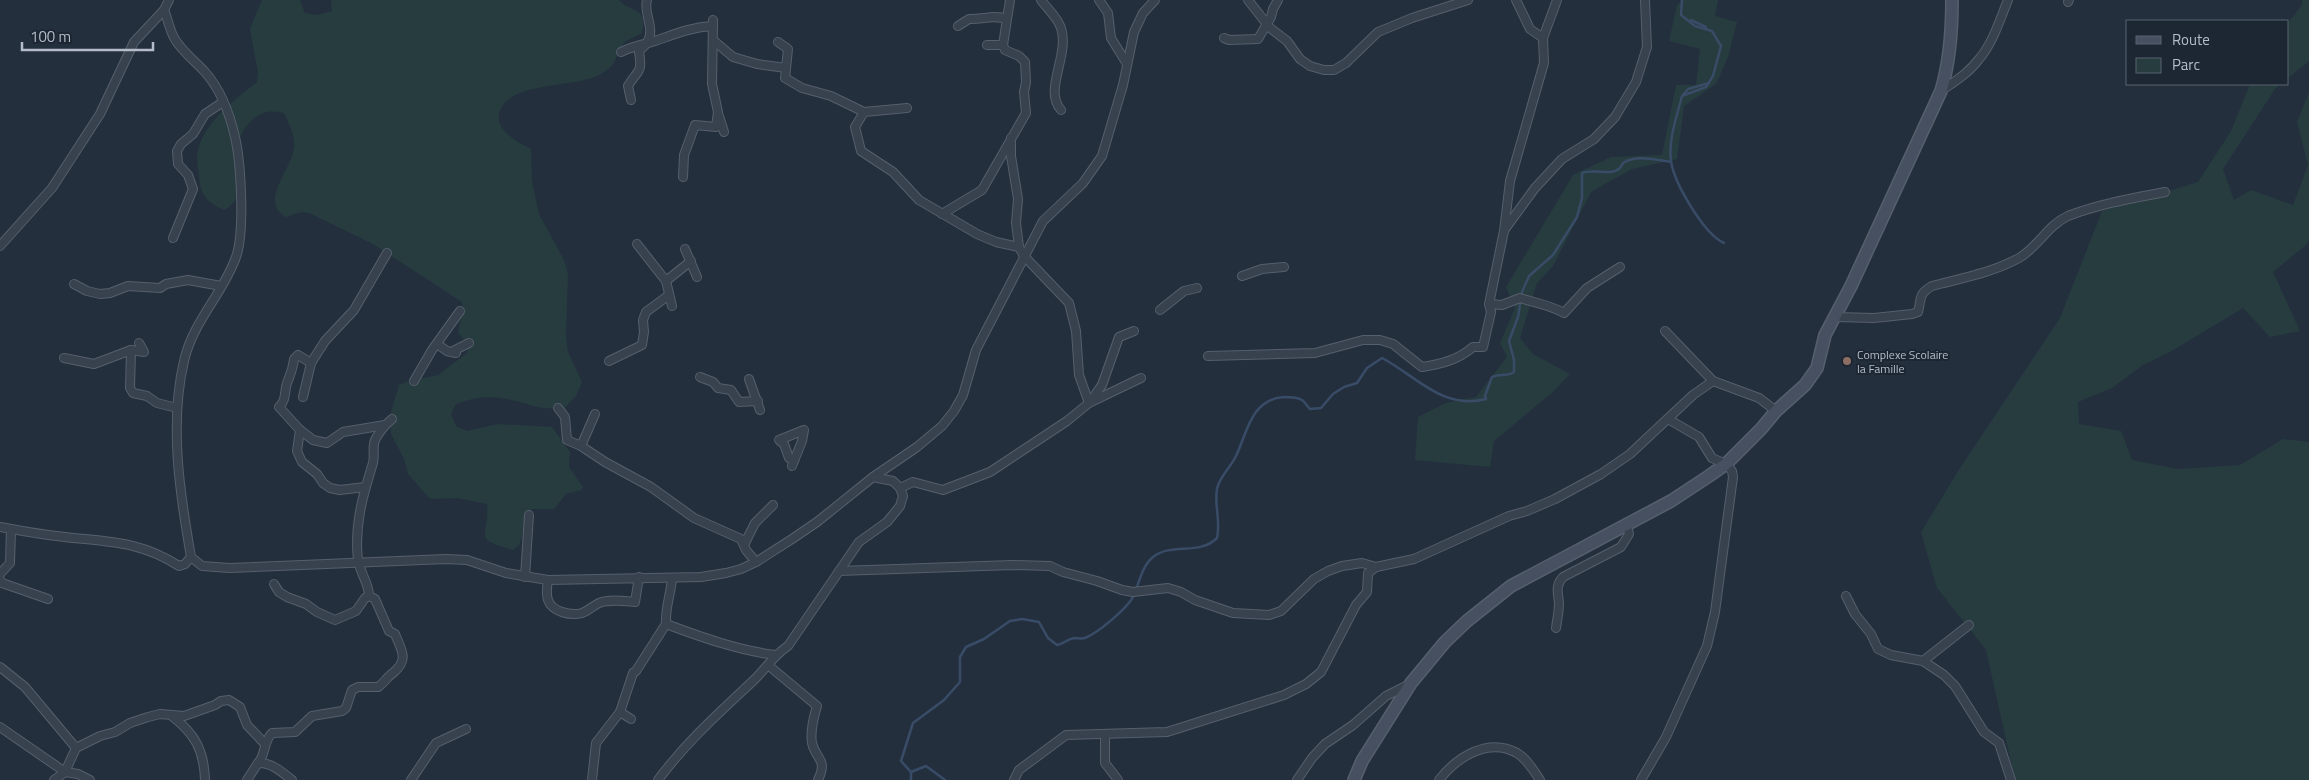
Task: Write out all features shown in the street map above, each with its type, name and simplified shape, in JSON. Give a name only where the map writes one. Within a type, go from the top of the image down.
[{"type":"street","points":[[0,246],[52,188],[100,114],[134,42],[164,10],[169,0]]},
{"type":"street","points":[[631,100],[628,86],[639,74],[639,52],[647,43],[650,30],[646,10],[647,0]]},
{"type":"street","points":[[942,214],[980,193],[1026,113],[1024,92],[1026,68],[1024,60],[1005,50],[1003,45],[1010,0]]},
{"type":"street","points":[[1040,0],[1061,27],[1063,44],[1053,94],[1061,110]]},
{"type":"street","points":[[1099,0],[1108,13],[1111,38],[1127,64]]},
{"type":"street","points":[[164,10],[175,40],[207,74],[223,102],[235,135],[240,164],[241,217],[237,256],[198,322],[184,360],[177,408],[178,454],[191,557],[202,566],[228,568],[460,560],[526,577],[548,580],[713,576],[741,569],[756,562],[817,522],[873,477],[917,447],[942,426],[954,411],[963,395],[976,350],[1043,221],[1083,183],[1102,156],[1136,24],[1155,0]]},
{"type":"street","points":[[1248,0],[1266,24],[1287,41],[1300,59],[1310,66],[1324,70],[1334,70],[1346,64],[1378,32],[1412,18],[1468,0]]},
{"type":"street","points":[[1224,38],[1229,40],[1258,39],[1278,0]]},
{"type":"street","points":[[1516,0],[1530,29],[1543,38]]},
{"type":"street","points":[[1208,356],[1316,353],[1363,340],[1380,340],[1393,344],[1422,367],[1445,364],[1473,347],[1483,347],[1491,312],[1489,304],[1504,231],[1510,181],[1544,63],[1543,38],[1557,0]]},
{"type":"street","points":[[1504,231],[1535,188],[1562,159],[1594,139],[1615,118],[1636,82],[1646,47],[1645,0]]},
{"type":"street","points":[[1354,780],[1362,761],[1412,683],[1445,642],[1487,603],[1511,586],[1552,563],[1671,501],[1726,464],[1776,411],[1805,385],[1817,368],[1825,335],[1836,317],[1941,92],[1950,52],[1952,0]]},
{"type":"street","points":[[1941,92],[1963,76],[1980,59],[1991,40],[2008,0]]},
{"type":"street","points":[[958,26],[968,19],[976,20],[995,16],[1007,19]]},
{"type":"street","points":[[621,52],[635,45],[647,43],[679,31],[713,23],[712,84],[724,132]]},
{"type":"street","points":[[712,40],[733,57],[757,64],[786,68]]},
{"type":"street","points":[[778,42],[788,49],[785,78],[802,88],[831,96],[864,112],[907,108]]},
{"type":"street","points":[[987,45],[1003,45]]},
{"type":"street","points":[[173,238],[193,190],[188,175],[178,164],[176,151],[180,144],[193,134],[205,114],[223,102]]},
{"type":"street","points":[[683,177],[684,155],[691,125],[716,126],[718,112]]},
{"type":"street","points":[[864,112],[855,126],[861,151],[893,172],[919,200],[942,214],[977,234],[996,242],[1019,247]]},
{"type":"street","points":[[1012,138],[1011,156],[1018,199],[1016,223],[1019,247],[1024,256],[1068,303],[1076,331],[1079,375],[1089,403]]},
{"type":"street","points":[[1836,317],[1864,318],[1918,312],[1920,298],[1924,291],[1932,286],[1990,271],[2019,258],[2038,244],[2050,227],[2068,216],[2121,200],[2165,192]]},
{"type":"street","points":[[638,244],[666,281],[672,306]]},
{"type":"street","points":[[685,249],[697,277]]},
{"type":"street","points":[[303,397],[311,363],[325,342],[354,310],[387,253]]},
{"type":"street","points":[[666,281],[691,260]]},
{"type":"street","points":[[1242,276],[1262,269],[1284,267]]},
{"type":"street","points":[[1489,304],[1502,306],[1520,298],[1538,304],[1550,305],[1564,313],[1587,288],[1620,267]]},
{"type":"street","points":[[74,284],[87,291],[100,294],[110,293],[128,286],[160,288],[166,284],[188,280],[221,286]]},
{"type":"street","points":[[1160,310],[1184,291],[1197,288]]},
{"type":"street","points":[[610,360],[642,345],[644,332],[642,320],[646,312],[649,307],[669,295]]},
{"type":"street","points":[[414,381],[460,312]]},
{"type":"street","points":[[1089,403],[1102,385],[1119,337],[1134,331]]},
{"type":"street","points":[[1666,331],[1713,381],[1759,398],[1776,411]]},
{"type":"street","points":[[64,358],[94,364],[131,350],[144,352],[139,343]]},
{"type":"street","points":[[437,344],[447,351],[456,354],[455,350],[469,343]]},
{"type":"street","points":[[131,350],[130,380],[133,393],[147,396],[157,403],[177,408]]},
{"type":"street","points":[[311,363],[298,355],[294,359],[293,372],[286,387],[287,393],[279,407],[300,430],[313,440],[327,443],[343,432],[389,422],[374,442],[373,459],[358,515],[359,562],[369,590],[369,596]]},
{"type":"street","points":[[700,377],[712,382],[718,388],[731,390],[739,402],[758,401]]},
{"type":"street","points":[[900,488],[913,482],[944,490],[990,472],[1067,421],[1089,403],[1141,378]]},
{"type":"street","points":[[749,380],[760,410]]},
{"type":"street","points":[[839,571],[1012,565],[1050,566],[1063,572],[1127,591],[1168,588],[1181,592],[1202,603],[1234,613],[1269,616],[1280,611],[1314,579],[1335,568],[1362,563],[1376,567],[1414,560],[1509,516],[1555,499],[1601,474],[1630,454],[1713,381]]},
{"type":"street","points":[[558,408],[564,417],[567,440],[581,446],[651,487],[694,518],[741,539],[756,562]]},
{"type":"street","points":[[581,446],[595,414]]},
{"type":"street","points":[[1642,780],[1666,737],[1707,646],[1714,612],[1733,477],[1732,471],[1726,464],[1712,458],[1698,437],[1668,419]]},
{"type":"street","points":[[300,430],[296,451],[302,462],[317,474],[323,483],[330,488],[340,490],[365,487]]},
{"type":"street","points":[[658,780],[690,740],[768,665],[775,655],[788,646],[859,542],[887,522],[900,506],[903,496],[900,488],[893,481],[873,477]]},
{"type":"street","points":[[744,546],[755,523],[773,505]]},
{"type":"street","points":[[526,577],[529,515]]},
{"type":"street","points":[[1556,628],[1559,603],[1556,589],[1558,582],[1563,576],[1621,547],[1629,534],[1627,525]]},
{"type":"street","points":[[0,527],[125,544],[160,553],[180,566],[185,564],[191,557]]},
{"type":"street","points":[[0,574],[10,563],[11,529]]},
{"type":"street","points":[[1014,780],[1019,770],[1066,735],[1092,734],[1105,736],[1175,730],[1284,695],[1306,684],[1321,672],[1356,606],[1367,592],[1368,573],[1376,567]]},
{"type":"street","points":[[548,580],[547,598],[549,603],[556,610],[567,614],[582,613],[600,603],[614,601],[635,602],[639,577]]},
{"type":"street","points":[[592,780],[596,744],[620,712],[633,673],[666,624],[666,604],[672,589],[672,578]]},
{"type":"street","points":[[0,580],[48,599]]},
{"type":"street","points":[[274,584],[279,592],[286,597],[306,604],[317,612],[335,620],[356,611],[365,598],[369,596]]},
{"type":"street","points":[[246,780],[263,757],[265,744],[272,733],[295,732],[312,716],[342,711],[346,708],[352,690],[358,687],[378,687],[399,670],[403,657],[399,642],[395,634],[388,631],[375,598],[369,596]]},
{"type":"street","points":[[1846,596],[1855,614],[1871,634],[1878,649],[1890,655],[1923,661],[1944,675],[1955,686],[1984,732],[1998,743],[2011,780]]},
{"type":"street","points":[[666,624],[696,636],[758,653],[775,655]]},
{"type":"street","points":[[1923,661],[1968,625]]},
{"type":"street","points":[[768,665],[817,706],[814,716],[812,743],[823,762],[822,772],[818,780]]},
{"type":"street","points":[[0,668],[25,687],[76,748]]},
{"type":"street","points":[[1297,780],[1312,758],[1325,744],[1353,725],[1386,696],[1412,683]]},
{"type":"street","points":[[54,780],[65,772],[76,748],[100,736],[115,732],[130,723],[160,714],[184,716],[215,705],[221,700],[230,700],[240,707],[247,725],[265,744]]},
{"type":"street","points":[[620,712],[631,719]]},
{"type":"street","points":[[172,716],[188,728],[197,743],[203,755],[205,780]]},
{"type":"street","points":[[0,727],[65,772],[87,776],[90,780]]},
{"type":"street","points":[[411,780],[436,743],[466,729]]},
{"type":"street","points":[[1105,736],[1105,763],[1118,780]]},
{"type":"street","points":[[1439,780],[1465,755],[1492,747],[1504,748],[1518,754],[1540,780]]},
{"type":"street","points":[[258,763],[267,763],[292,780]]},
{"type":"green space","points":[[262,0],[300,0],[305,13],[317,15],[332,11],[331,0],[619,0],[641,14],[643,18],[642,33],[625,42],[610,68],[586,80],[541,87],[513,96],[504,104],[499,115],[499,121],[505,131],[515,140],[531,149],[532,181],[539,214],[563,258],[568,273],[566,336],[568,352],[582,382],[576,396],[565,408],[540,408],[506,399],[488,397],[456,404],[451,414],[456,426],[467,431],[498,424],[552,427],[570,452],[569,467],[583,487],[581,490],[566,494],[554,509],[531,509],[519,545],[513,550],[491,543],[487,539],[485,535],[487,504],[457,498],[432,499],[428,497],[408,474],[404,459],[391,434],[390,415],[399,385],[438,375],[467,353],[468,346],[458,332],[463,309],[462,302],[373,244],[309,213],[301,212],[286,217],[278,210],[275,203],[276,194],[294,147],[293,134],[284,113],[270,112],[257,116],[242,134],[238,149],[243,159],[245,176],[238,196],[229,207],[224,210],[218,207],[209,201],[203,193],[197,156],[205,134],[220,114],[257,82],[258,73],[250,29]]},
{"type":"green space","points":[[1682,0],[1718,0],[1715,16],[1737,22],[1728,57],[1716,84],[1684,106],[1677,159],[1632,169],[1591,192],[1553,266],[1537,283],[1520,338],[1533,354],[1570,374],[1554,391],[1494,441],[1490,467],[1415,460],[1418,417],[1446,403],[1476,397],[1507,357],[1500,343],[1515,308],[1506,287],[1573,175],[1611,157],[1662,155],[1676,85],[1696,85],[1700,49],[1669,41],[1677,5]]},
{"type":"green space","points":[[2302,0],[2309,0],[2309,61],[2289,77],[2289,22],[2302,5]]},
{"type":"green space","points":[[2250,85],[2280,85],[2275,89],[2223,169],[2234,200],[2251,190],[2293,205],[2308,165],[2297,122],[2309,92],[2309,239],[2306,245],[2273,272],[2300,331],[2270,337],[2243,308],[2170,352],[2143,365],[2112,388],[2078,402],[2079,424],[2121,431],[2132,460],[2178,469],[2240,465],[2283,439],[2309,442],[2309,780],[2015,780],[1986,650],[1937,588],[1921,532],[1960,468],[2060,318],[2102,211],[2198,182],[2231,131]]},
{"type":"waterway","points":[[1682,0],[1681,15],[1695,26],[1712,31],[1721,46],[1713,76],[1706,87],[1682,96],[1672,136],[1671,161],[1678,182],[1691,207],[1716,238],[1724,243]]},
{"type":"waterway","points":[[1691,20],[1706,27]]},
{"type":"waterway","points":[[1683,95],[1688,89],[1709,83]]},
{"type":"waterway","points":[[911,780],[911,772],[901,761],[913,723],[944,700],[960,682],[960,657],[966,647],[984,639],[1010,621],[1022,619],[1039,622],[1048,638],[1057,645],[1074,638],[1085,638],[1105,625],[1126,606],[1134,595],[1143,570],[1153,557],[1168,550],[1202,546],[1217,538],[1216,495],[1218,485],[1236,456],[1247,428],[1257,410],[1264,404],[1273,399],[1291,397],[1302,400],[1310,409],[1321,408],[1333,394],[1344,387],[1357,383],[1367,368],[1382,358],[1443,396],[1456,400],[1470,401],[1486,399],[1485,396],[1492,377],[1514,372],[1514,360],[1509,341],[1518,317],[1522,292],[1529,276],[1553,255],[1577,217],[1582,198],[1582,173],[1615,171],[1623,163],[1634,159],[1646,158],[1671,162]]},
{"type":"waterway","points":[[911,772],[926,766],[945,780]]},
{"type":"place","name":"Complexe Scolaire la Famille","points":[[1847,361]]}]
